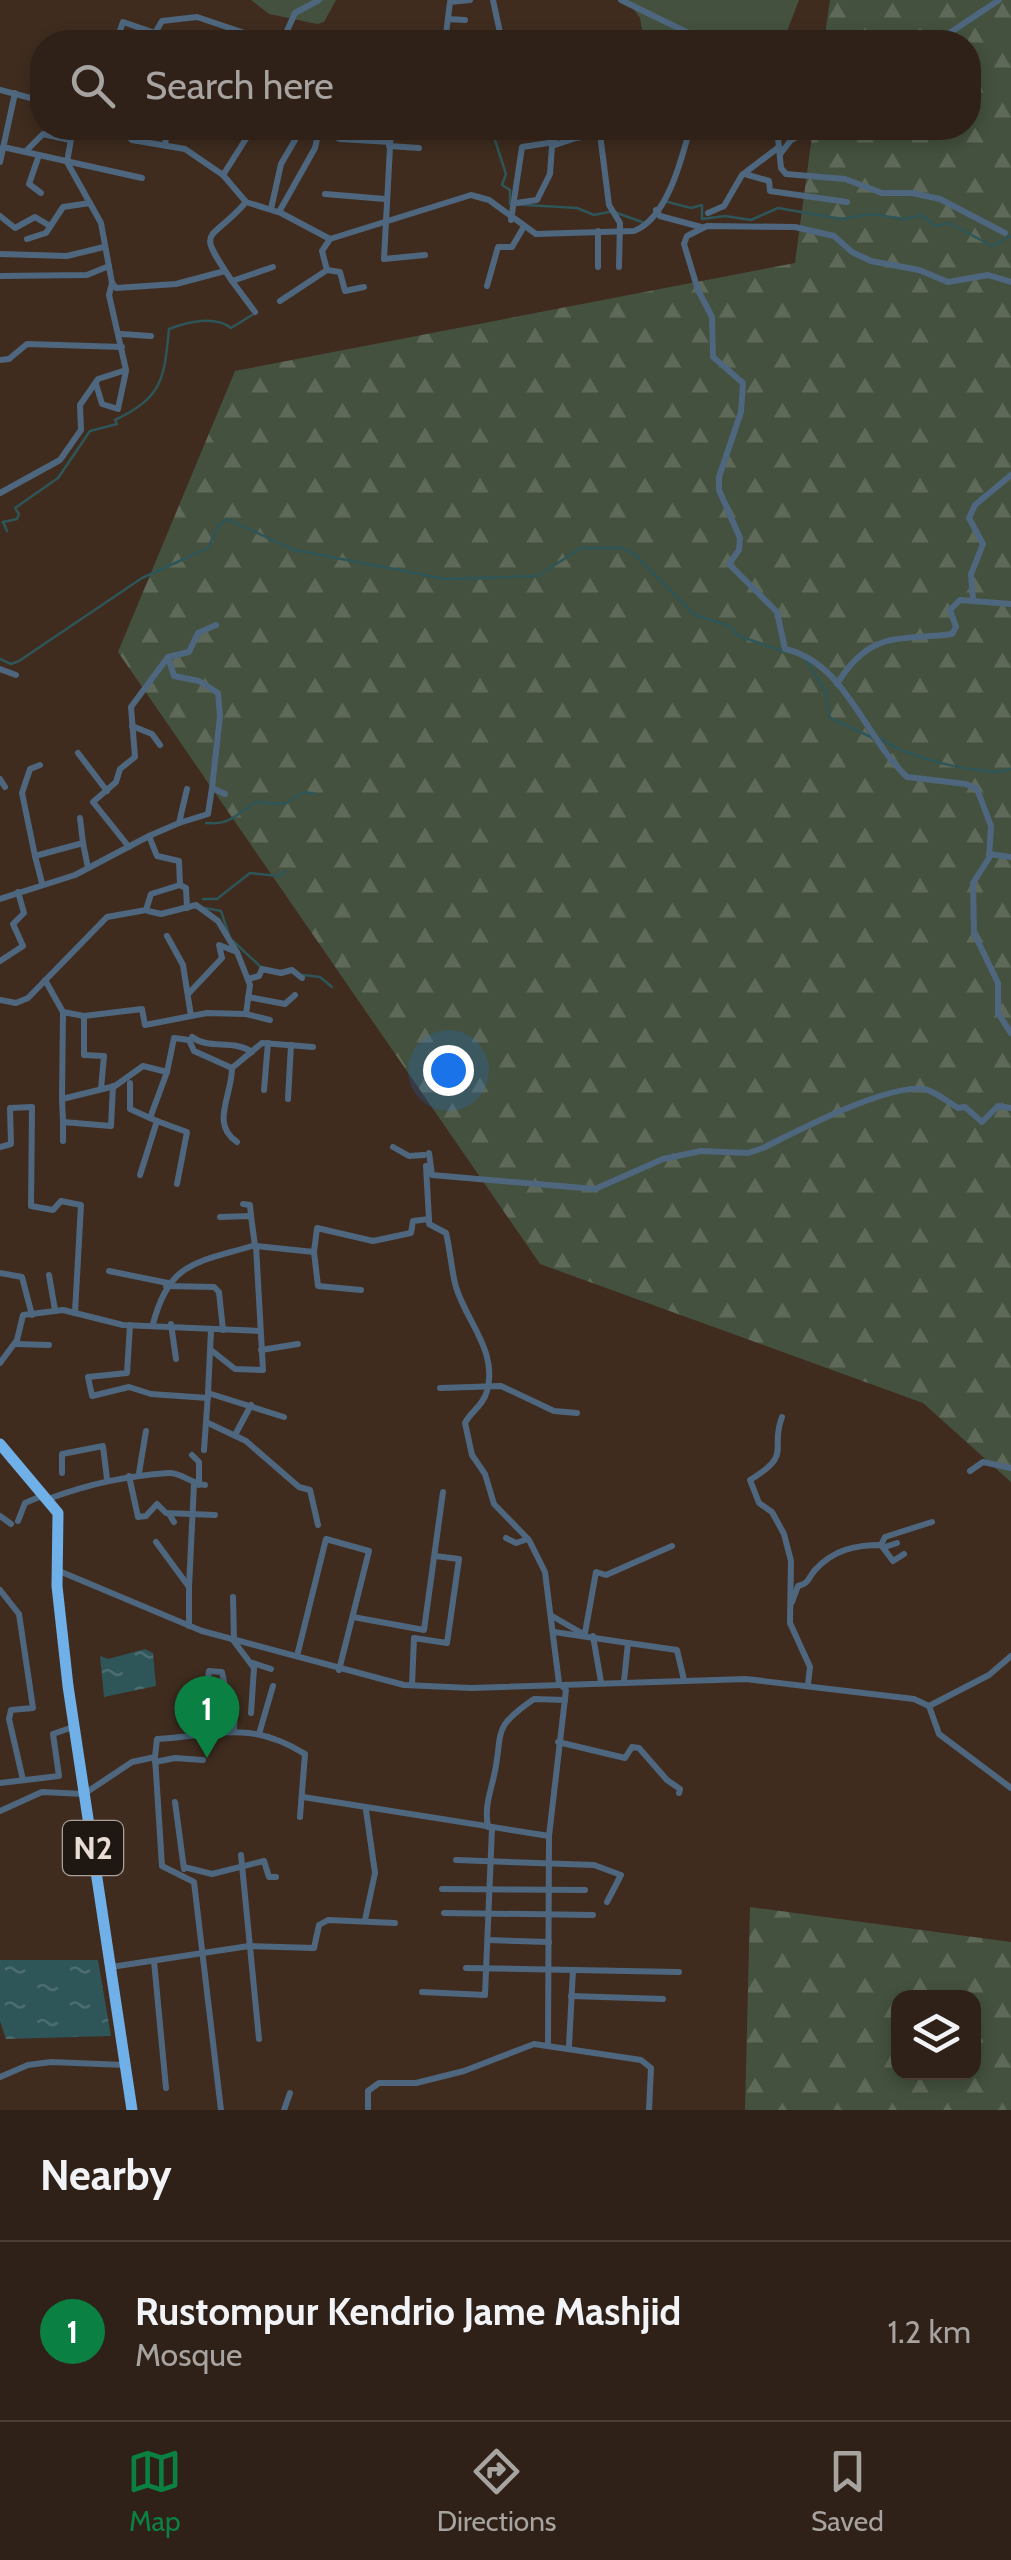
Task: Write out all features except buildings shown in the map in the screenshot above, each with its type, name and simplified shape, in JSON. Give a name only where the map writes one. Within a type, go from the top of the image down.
[{"type":"highway","name":"N2","points":[[0,1444],[58,1513],[58,1578],[74,1727],[132,2110]]},
{"type":"street","points":[[287,30],[295,13],[320,0]]},
{"type":"street","points":[[447,30],[450,2],[470,0]]},
{"type":"street","points":[[493,0],[499,30]]},
{"type":"street","points":[[621,0],[682,30]]},
{"type":"street","points":[[954,30],[999,0]]},
{"type":"street","points":[[157,30],[162,22],[197,17],[235,30]]},
{"type":"street","points":[[448,19],[465,20]]},
{"type":"street","points":[[120,30],[122,22],[146,30]]},
{"type":"street","points":[[0,90],[30,97]]},
{"type":"street","points":[[0,162],[15,93]]},
{"type":"street","points":[[25,152],[37,140]]},
{"type":"street","points":[[70,140],[67,162],[101,224],[109,266],[109,295],[126,370],[118,409],[102,404],[96,382]]},
{"type":"street","points":[[132,140],[185,149],[224,175],[246,202],[275,210],[330,239]]},
{"type":"street","points":[[224,175],[242,140]]},
{"type":"street","points":[[275,210],[281,164],[296,140]]},
{"type":"street","points":[[275,210],[317,140]]},
{"type":"street","points":[[350,140],[418,148]]},
{"type":"street","points":[[390,140],[384,259],[425,255]]},
{"type":"street","points":[[512,220],[522,147],[566,140]]},
{"type":"street","points":[[601,140],[609,205],[621,230],[619,267]]},
{"type":"street","points":[[327,270],[322,251],[330,239],[470,194],[488,200],[524,228],[545,236],[642,228],[676,173],[686,140]]},
{"type":"street","points":[[779,140],[786,174],[845,179],[882,194],[940,199],[1005,232]]},
{"type":"street","points":[[708,212],[724,206],[745,174],[791,140]]},
{"type":"street","points":[[515,205],[537,200],[550,174],[549,153],[555,142]]},
{"type":"street","points":[[2,148],[142,178]]},
{"type":"street","points":[[38,155],[29,184],[42,193]]},
{"type":"street","points":[[745,174],[769,181],[770,191],[846,202]]},
{"type":"street","points":[[325,194],[385,198]]},
{"type":"street","points":[[246,202],[210,236],[211,253],[255,312]]},
{"type":"street","points":[[27,239],[39,238],[63,206],[90,203]]},
{"type":"street","points":[[656,210],[660,216],[702,227],[812,229],[834,236],[863,258],[919,270],[948,282],[988,275],[1011,282]]},
{"type":"street","points":[[0,216],[15,228],[35,217],[50,226]]},
{"type":"street","points":[[702,227],[688,236],[684,244],[698,290],[711,310],[713,357],[742,383],[741,412],[718,477],[740,538],[739,550],[728,561],[778,612],[784,649],[806,654],[838,682],[907,777],[966,784],[977,790],[990,821],[989,854],[974,879],[974,933],[998,983],[998,1013],[1011,1033]]},
{"type":"street","points":[[487,286],[498,247],[512,247],[524,228]]},
{"type":"street","points":[[598,231],[598,267]]},
{"type":"street","points":[[0,254],[47,256],[104,247]]},
{"type":"street","points":[[46,276],[47,256]]},
{"type":"street","points":[[0,276],[86,275],[109,266]]},
{"type":"street","points":[[232,281],[273,267]]},
{"type":"street","points":[[280,301],[327,270],[340,272],[345,291],[364,287]]},
{"type":"street","points":[[112,283],[116,288],[160,286],[225,271]]},
{"type":"street","points":[[120,334],[151,336]]},
{"type":"street","points":[[0,360],[9,359],[26,344],[122,347]]},
{"type":"street","points":[[0,493],[60,460],[81,430],[80,405],[101,375],[126,370]]},
{"type":"street","points":[[973,599],[972,574],[984,544],[969,518],[975,505],[1011,475]]},
{"type":"street","points":[[838,682],[850,665],[889,638],[952,634],[956,627],[952,606],[973,599],[1011,604]]},
{"type":"street","points":[[128,847],[93,802],[116,782],[120,769],[135,757],[130,707],[168,657],[189,652],[198,633],[216,625]]},
{"type":"street","points":[[0,899],[88,869],[149,836],[208,814],[220,716],[218,693],[199,681],[174,676],[168,657]]},
{"type":"street","points":[[0,669],[16,674]]},
{"type":"street","points":[[132,726],[152,734],[160,745]]},
{"type":"street","points":[[78,753],[107,790]]},
{"type":"street","points":[[40,765],[30,769],[22,788],[42,883]]},
{"type":"street","points":[[0,779],[5,787]]},
{"type":"street","points":[[212,788],[225,794]]},
{"type":"street","points":[[180,823],[187,789]]},
{"type":"street","points":[[80,818],[88,869]]},
{"type":"street","points":[[149,836],[156,856],[178,859],[180,885]]},
{"type":"street","points":[[35,856],[83,843]]},
{"type":"street","points":[[989,854],[1011,857]]},
{"type":"street","points":[[146,910],[151,894],[180,885],[186,888],[188,908]]},
{"type":"street","points":[[0,960],[22,946],[13,924],[24,913],[18,892]]},
{"type":"street","points":[[0,1000],[21,1002],[107,917],[146,910],[161,914],[196,905],[218,920],[237,952],[248,980],[246,1014]]},
{"type":"street","points":[[167,936],[183,965],[191,1016]]},
{"type":"street","points":[[189,993],[222,958],[219,945],[237,952]]},
{"type":"street","points":[[248,980],[258,976],[262,969],[272,968],[281,973],[292,970],[302,978]]},
{"type":"street","points":[[45,980],[63,1012],[63,1140]]},
{"type":"street","points":[[248,997],[285,1004],[295,996]]},
{"type":"street","points":[[63,1012],[84,1016],[142,1009],[144,1025],[191,1016],[246,1014],[270,1020]]},
{"type":"street","points":[[84,1016],[84,1056],[104,1056],[101,1089]]},
{"type":"street","points":[[140,1175],[174,1038],[240,1044],[252,1052]]},
{"type":"street","points":[[187,1039],[194,1043],[194,1051],[232,1068]]},
{"type":"street","points":[[264,1090],[268,1043]]},
{"type":"street","points":[[237,1142],[224,1134],[221,1124],[232,1068],[268,1043],[313,1047]]},
{"type":"street","points":[[288,1099],[291,1045]]},
{"type":"street","points":[[62,1099],[113,1086],[143,1066],[166,1072]]},
{"type":"street","points":[[130,1083],[130,1109],[187,1132],[177,1184]]},
{"type":"street","points":[[63,1122],[111,1126],[113,1086]]},
{"type":"street","points":[[393,1147],[409,1156],[430,1153],[432,1175],[595,1188],[663,1159],[701,1151],[748,1153],[862,1102],[894,1092],[928,1089],[958,1108],[965,1107],[982,1122],[998,1106],[1011,1108]]},
{"type":"street","points":[[0,1108],[34,1109],[31,1206],[53,1210],[61,1201],[80,1203],[75,1313]]},
{"type":"street","points":[[0,1147],[10,1144],[10,1108]]},
{"type":"street","points":[[424,1155],[429,1224],[446,1233],[458,1293],[484,1343],[488,1388],[480,1406],[465,1423],[472,1455],[485,1474],[494,1504],[528,1539],[544,1572],[559,1683],[566,1690],[549,1836],[548,2044]]},
{"type":"street","points":[[210,1350],[231,1367],[263,1370],[250,1205],[244,1204]]},
{"type":"street","points":[[220,1217],[251,1216]]},
{"type":"street","points":[[361,1290],[318,1286],[316,1228],[372,1240],[411,1233],[412,1221],[429,1219]]},
{"type":"street","points":[[152,1325],[166,1285],[186,1265],[254,1246],[314,1252]]},
{"type":"street","points":[[108,1270],[166,1285],[214,1287],[219,1292],[223,1330]]},
{"type":"street","points":[[0,1274],[22,1277],[32,1315]]},
{"type":"street","points":[[50,1274],[55,1310]]},
{"type":"street","points":[[0,1362],[15,1344],[22,1317],[55,1310],[130,1325],[260,1331]]},
{"type":"street","points":[[172,1324],[176,1359]]},
{"type":"street","points":[[130,1325],[127,1374],[88,1377],[92,1396],[129,1386],[151,1394],[208,1396],[284,1417]]},
{"type":"street","points":[[204,1450],[211,1330]]},
{"type":"street","points":[[15,1344],[50,1345]]},
{"type":"street","points":[[261,1350],[298,1344]]},
{"type":"street","points":[[440,1388],[504,1387],[554,1411],[577,1413]]},
{"type":"street","points":[[235,1435],[251,1405]]},
{"type":"street","points":[[782,1417],[781,1451],[763,1473],[750,1480],[760,1502],[772,1512],[784,1534],[795,1584],[792,1632],[810,1668],[808,1684]]},
{"type":"street","points":[[206,1422],[235,1435],[285,1471],[299,1487],[310,1490],[318,1524]]},
{"type":"street","points":[[139,1473],[146,1431]]},
{"type":"street","points":[[62,1473],[62,1454],[103,1446],[107,1480]]},
{"type":"street","points":[[189,1626],[192,1514],[199,1485],[199,1462],[192,1456]]},
{"type":"street","points":[[970,1471],[983,1462],[1011,1468]]},
{"type":"street","points":[[0,1516],[14,1523],[25,1503],[139,1473],[170,1473],[199,1485]]},
{"type":"street","points":[[129,1476],[135,1515],[144,1518],[158,1504],[174,1522]]},
{"type":"street","points":[[353,1618],[424,1630],[443,1492]]},
{"type":"street","points":[[170,1514],[215,1515]]},
{"type":"street","points":[[904,1554],[893,1561],[883,1546],[885,1537],[932,1522]]},
{"type":"street","points":[[506,1538],[516,1543],[528,1539]]},
{"type":"street","points":[[297,1656],[326,1539],[369,1552],[338,1670]]},
{"type":"street","points":[[156,1542],[189,1586]]},
{"type":"street","points":[[795,1584],[852,1546],[897,1543]]},
{"type":"street","points":[[600,1682],[588,1635],[596,1572],[606,1575],[672,1546]]},
{"type":"street","points":[[412,1686],[414,1638],[447,1644],[459,1580],[460,1559],[435,1556]]},
{"type":"street","points":[[58,1578],[233,1640],[412,1686],[684,1680],[808,1684],[914,1699],[929,1706],[939,1734],[1011,1788]]},
{"type":"street","points":[[0,1590],[20,1614],[30,1680],[33,1708],[11,1710],[9,1719],[23,1780]]},
{"type":"street","points":[[234,1597],[233,1640],[253,1664],[271,1669]]},
{"type":"street","points":[[552,1616],[588,1635]]},
{"type":"street","points":[[554,1632],[677,1650],[684,1680]]},
{"type":"street","points":[[624,1681],[628,1644]]},
{"type":"street","points":[[929,1706],[989,1676],[1011,1656]]},
{"type":"street","points":[[251,1713],[253,1664]]},
{"type":"street","points":[[200,1736],[209,1670],[222,1672],[228,1682],[229,1707],[235,1712],[234,1729]]},
{"type":"street","points":[[259,1734],[273,1686]]},
{"type":"street","points":[[422,1992],[485,1994],[488,1792],[496,1770],[495,1740],[502,1725],[534,1700],[565,1700]]},
{"type":"street","points":[[0,1783],[59,1776],[53,1734],[74,1727]]},
{"type":"street","points":[[276,1877],[270,1877],[264,1860],[212,1874],[162,1866],[157,1739],[234,1729],[259,1734],[305,1754],[300,1817]]},
{"type":"street","points":[[558,1742],[608,1750],[625,1758],[632,1747],[639,1748],[680,1789],[679,1793]]},
{"type":"street","points":[[0,1810],[42,1792],[84,1794],[132,1762],[203,1760]]},
{"type":"street","points":[[303,1798],[549,1836]]},
{"type":"street","points":[[175,1802],[184,1871],[194,1882],[220,2110]]},
{"type":"street","points":[[365,1920],[375,1873],[366,1809]]},
{"type":"street","points":[[240,1855],[260,2039]]},
{"type":"street","points":[[456,1860],[594,1865],[621,1875],[607,1902]]},
{"type":"street","points":[[442,1889],[585,1890]]},
{"type":"street","points":[[444,1913],[593,1915]]},
{"type":"street","points":[[111,1967],[249,1946],[314,1948],[322,1922],[395,1923]]},
{"type":"street","points":[[488,1940],[549,1942]]},
{"type":"street","points":[[154,1961],[166,2088]]},
{"type":"street","points":[[466,1968],[680,1972]]},
{"type":"street","points":[[569,2046],[573,1970]]},
{"type":"street","points":[[572,1996],[663,1998]]},
{"type":"street","points":[[368,2110],[368,2092],[379,2083],[416,2083],[464,2071],[519,2046],[548,2044],[630,2054],[649,2066],[648,2110]]},
{"type":"street","points":[[0,2077],[28,2065],[51,2062],[125,2066]]},
{"type":"street","points":[[284,2110],[290,2094]]},
{"type":"green space","points":[[251,0],[336,0],[324,22],[317,24],[269,14]]},
{"type":"green space","points":[[627,0],[799,0],[788,30],[642,30],[640,18]]},
{"type":"green space","points":[[830,0],[1011,0],[1011,1482],[923,1403],[540,1264],[118,652],[235,371],[795,263],[811,140],[981,140],[981,30],[826,30]]},
{"type":"green space","points":[[750,1907],[1011,1942],[1011,2110],[745,2110]]},
{"type":"water","points":[[145,1649],[153,1653],[156,1686],[104,1697],[100,1656],[108,1659]]},
{"type":"water","points":[[0,1960],[98,1960],[111,2036],[6,2039],[0,2021]]},
{"type":"waterway","points":[[495,140],[506,174],[502,185],[510,190],[510,204],[577,208],[594,215],[609,212]]},
{"type":"waterway","points":[[664,201],[691,208],[702,205],[702,219],[725,216],[751,220],[778,208],[842,219],[870,214],[905,219],[922,215],[935,226],[949,223],[992,246],[1011,236]]},
{"type":"waterway","points":[[614,212],[642,222]]},
{"type":"waterway","points":[[7,531],[3,522],[17,519],[15,508],[58,478],[90,431],[117,424],[115,420],[152,394],[162,374],[169,329],[209,321],[231,328],[252,315]]},
{"type":"waterway","points":[[0,659],[11,664],[19,661],[142,578],[208,548],[218,526],[227,519],[294,550],[446,579],[538,576],[581,548],[622,548],[634,554],[695,615],[785,652]]},
{"type":"waterway","points":[[806,660],[825,691],[830,718],[873,738]]},
{"type":"waterway","points":[[881,738],[943,764],[983,771],[1011,769]]},
{"type":"waterway","points":[[206,823],[228,820],[256,802],[285,804],[304,792],[316,794]]},
{"type":"waterway","points":[[203,899],[217,899],[250,873],[279,876],[285,871]]},
{"type":"waterway","points":[[205,908],[221,911],[229,935]]},
{"type":"waterway","points":[[233,941],[261,967]]},
{"type":"waterway","points":[[303,975],[320,977],[332,987]]},
{"type":"place","name":"Rustompur Kendrio Jame Mashjid","points":[[207,1758]]}]
